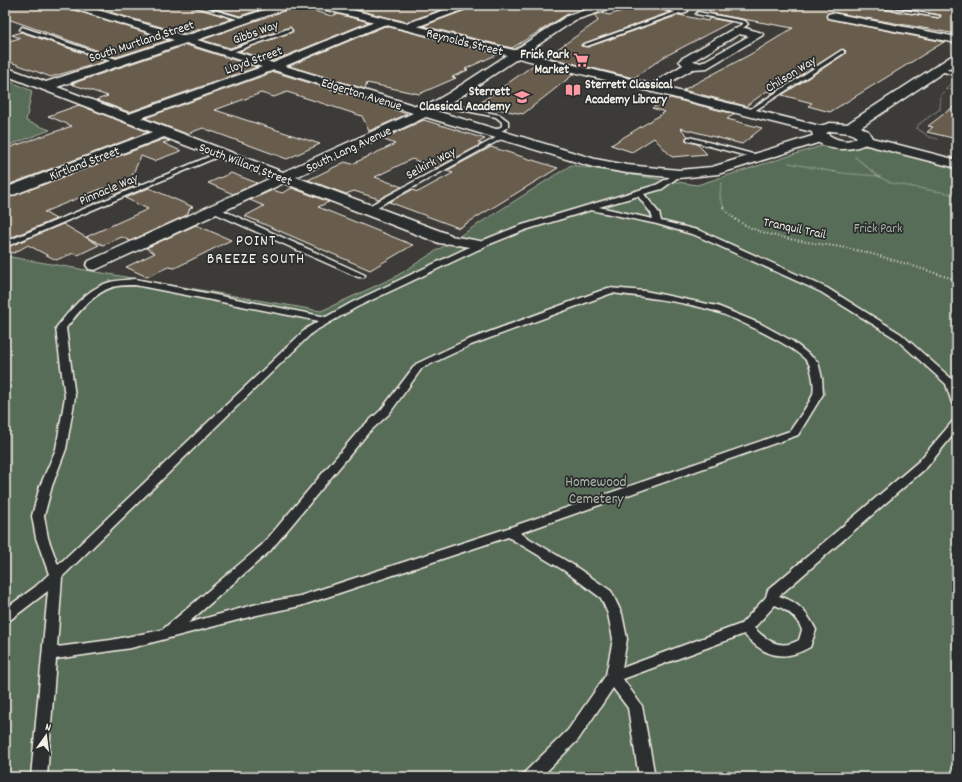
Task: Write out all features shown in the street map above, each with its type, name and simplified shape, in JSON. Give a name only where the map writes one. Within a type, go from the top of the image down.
[{"type":"street","name":"Edgerton Avenue","points":[[71,5],[593,163],[627,169],[679,174],[713,171],[758,157],[821,134]]},
{"type":"street","name":"South Murtland Street","points":[[46,86],[289,5]]},
{"type":"street","name":"Reynolds Street","points":[[319,5],[749,112],[821,134],[835,143],[858,142]]},
{"type":"street","points":[[407,27],[467,5]]},
{"type":"street","name":"South Lang Avenue","points":[[95,265],[426,112],[571,18],[612,5]]},
{"type":"street","points":[[658,5],[683,11]]},
{"type":"street","points":[[831,12],[957,40]]},
{"type":"street","name":"Lloyd Street","points":[[130,118],[275,66],[384,21]]},
{"type":"street","points":[[651,88],[691,66],[703,66],[758,35],[745,31],[737,31],[685,61],[691,66]]},
{"type":"street","points":[[850,129],[957,58]]},
{"type":"street","name":"South Willard Street","points":[[5,71],[445,239]]},
{"type":"street","points":[[821,134],[830,127],[850,129],[864,135],[858,142],[957,164]]},
{"type":"street","name":"Kirtland Street","points":[[5,193],[164,132]]},
{"type":"street","points":[[445,239],[480,246]]},
{"type":"lane","points":[[192,5],[246,20]]},
{"type":"lane","points":[[863,5],[938,16]]},
{"type":"lane","points":[[585,45],[683,11]]},
{"type":"lane","points":[[698,13],[745,22],[746,24],[737,31]]},
{"type":"lane","points":[[22,29],[120,62]]},
{"type":"lane","name":"Gibbs Way","points":[[228,52],[290,30]]},
{"type":"lane","name":"Chilson Way","points":[[749,112],[842,52]]},
{"type":"lane","points":[[940,69],[957,74]]},
{"type":"lane","points":[[439,104],[498,116],[505,121],[505,126],[498,134]]},
{"type":"lane","name":"Selkirk Way","points":[[367,209],[498,134]]},
{"type":"lane","points":[[689,139],[758,157]]},
{"type":"lane","name":"Pinnacle Way","points":[[5,245],[220,154]]},
{"type":"lane","points":[[5,616],[40,590],[56,575],[310,330],[354,304],[522,228],[640,193],[659,186],[679,174]]},
{"type":"lane","points":[[640,193],[655,213],[658,222]]},
{"type":"lane","points":[[590,208],[658,222],[698,233],[824,290],[898,336],[951,383],[957,404]]},
{"type":"lane","points":[[215,210],[361,274]]},
{"type":"lane","points":[[39,777],[56,575],[42,538],[38,516],[46,486],[62,448],[70,397],[61,328],[80,305],[111,285],[135,282],[328,320]]},
{"type":"lane","points":[[50,654],[132,642],[167,633],[279,604],[300,600],[509,532],[794,434],[818,394],[817,378],[813,362],[788,343],[739,317],[714,308],[645,294],[611,290],[468,343],[419,366],[385,412],[364,431],[266,548],[167,633]]},
{"type":"lane","points":[[613,677],[746,628],[772,599],[773,594],[923,464],[957,423]]},
{"type":"lane","points":[[509,532],[569,568],[606,595],[616,614],[620,639],[613,677],[573,735],[530,777]]},
{"type":"lane","points":[[746,628],[756,641],[774,649],[792,650],[805,643],[809,630],[804,616],[790,604],[772,599]]},
{"type":"lane","points":[[613,677],[635,706],[647,777]]},
{"type":"path","points":[[938,140],[929,137],[917,128],[919,124],[940,109],[941,95],[951,84]]},
{"type":"path","points":[[945,89],[957,91]]},
{"type":"path","points":[[858,142],[850,151],[878,176],[891,183],[957,195]]},
{"type":"path","points":[[786,163],[794,163],[840,173],[878,176]]},
{"type":"path","name":"Tranquil Trail","points":[[728,180],[720,183],[719,200],[727,212],[746,225],[770,234],[846,247],[909,264],[957,280]]},
{"type":"green space","points":[[5,79],[32,91],[26,121],[50,130],[5,147]]},
{"type":"green space","name":"Homewood Cemetery","points":[[824,145],[851,147],[876,146],[957,167],[957,777],[5,777],[5,256],[321,311],[395,277],[571,165],[697,185]]},
{"type":"building","points":[[19,5],[64,5],[68,8],[169,40],[116,57],[5,18],[5,8]]},
{"type":"building","points":[[86,5],[189,5],[232,19],[185,34]]},
{"type":"building","points":[[202,5],[274,5],[240,16]]},
{"type":"building","points":[[365,5],[454,5],[407,22],[353,9]]},
{"type":"building","points":[[474,5],[573,5],[586,8],[566,15],[512,48],[423,26],[471,8]]},
{"type":"building","points":[[641,5],[670,12],[582,44],[581,46],[588,47],[679,15],[708,21],[709,18],[731,22],[662,58],[634,78],[546,57],[598,21],[595,15],[602,13],[609,15]]},
{"type":"building","points":[[710,5],[860,5],[938,18],[941,15],[882,5],[957,5],[957,34],[832,12],[828,13],[826,17],[828,19],[944,42],[830,112],[808,106],[812,103],[782,95],[845,54],[846,51],[843,49],[773,93],[767,91],[746,106],[683,90],[751,54],[793,28],[709,13]]},
{"type":"building","points":[[295,6],[332,16],[337,14],[369,22],[273,61],[239,51],[292,32],[293,30],[290,27],[230,48],[202,40]]},
{"type":"building","points":[[385,26],[498,54],[465,69],[468,70],[452,77],[456,78],[419,94],[367,83],[365,89],[289,66]]},
{"type":"building","points":[[21,32],[106,61],[51,77],[5,60],[5,42],[20,38],[12,35]]},
{"type":"building","points":[[186,45],[257,67],[129,112],[96,100],[108,96],[71,84]]},
{"type":"building","name":"Sterrett Classical Academy","points":[[535,64],[574,74],[523,114],[477,105]]},
{"type":"building","points":[[274,72],[407,114],[369,131],[362,116],[287,92],[274,97],[261,93],[215,110],[320,144],[287,159],[203,128],[187,134],[145,118]]},
{"type":"building","points":[[670,98],[734,114],[727,119],[762,128],[742,144],[680,128],[688,136],[686,141],[697,144],[707,154],[672,157],[654,138],[632,152],[611,145],[665,112],[652,108]]},
{"type":"building","points":[[957,104],[957,139],[927,132],[933,127],[928,126]]},
{"type":"building","points":[[79,105],[148,132],[5,186],[5,149],[72,126],[48,116]]},
{"type":"building","points":[[424,120],[485,139],[478,143],[482,144],[437,168],[412,159],[375,177],[402,187],[379,199],[354,191],[346,194],[308,180],[345,162],[352,164],[395,144],[382,139]]},
{"type":"building","points":[[164,139],[170,141],[163,143],[181,151],[154,161],[141,156],[130,180],[140,184],[116,194],[103,188],[44,212],[56,219],[5,240],[5,199]]},
{"type":"building","points":[[491,147],[558,168],[459,228],[389,202],[412,190],[418,192],[453,173],[446,171]]},
{"type":"building","points":[[231,173],[257,183],[233,194],[208,183]]},
{"type":"building","points":[[149,188],[193,207],[190,208],[187,215],[130,241],[122,237],[103,245],[86,237],[148,209],[125,198]]},
{"type":"building","points":[[292,188],[329,202],[318,207],[413,245],[370,270],[245,216],[264,206],[250,200],[273,190],[282,193]]},
{"type":"building","points":[[63,224],[99,245],[78,255],[74,253],[56,260],[28,245],[14,253],[5,251],[5,248]]},
{"type":"building","points":[[196,225],[231,240],[175,268],[168,267],[147,277],[126,267],[155,253],[146,248]]},
{"type":"place","name":"Frick Park Market","points":[[581,60]]},
{"type":"place","name":"Sterrett Classical Academy Library","points":[[573,90]]},
{"type":"place","name":"Sterrett Classical Academy","points":[[522,97]]},
{"type":"district","name":"POINT BREEZE SOUTH","points":[[256,248]]},
{"type":"park label","name":"Frick Park","points":[[878,227]]}]
